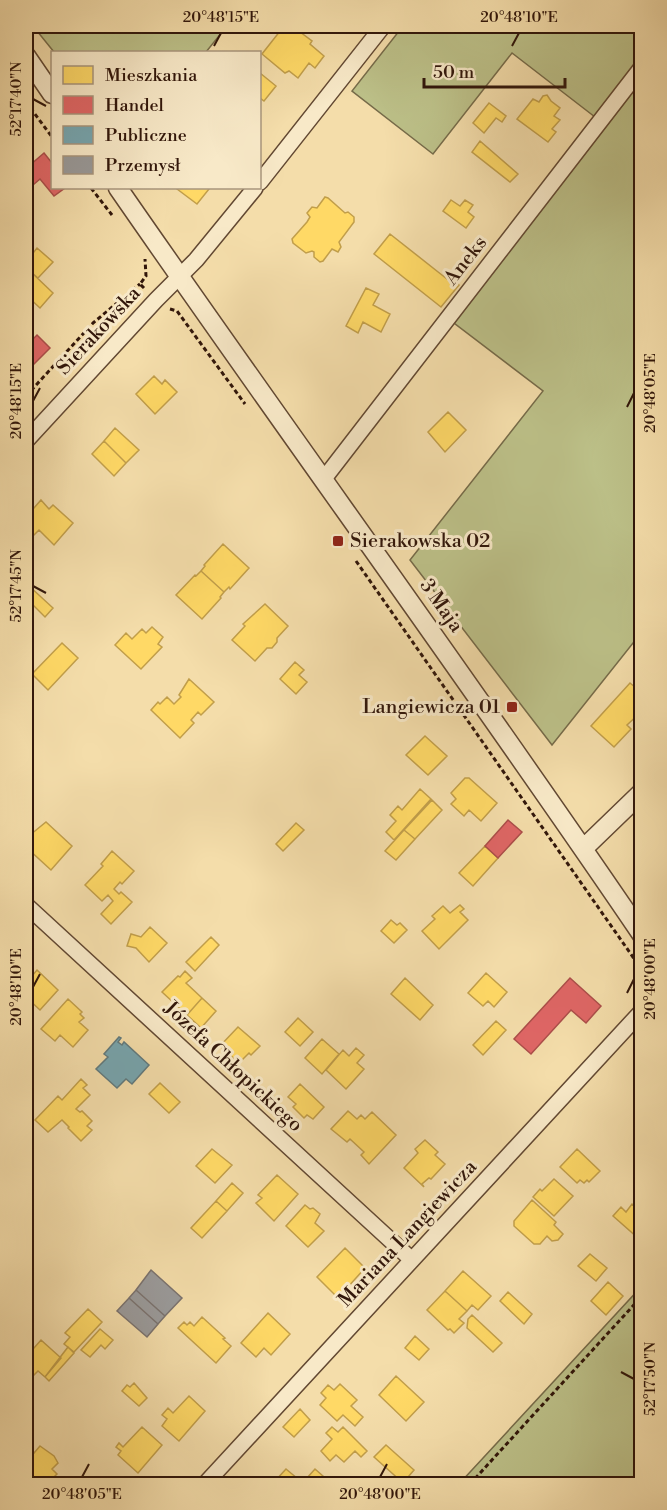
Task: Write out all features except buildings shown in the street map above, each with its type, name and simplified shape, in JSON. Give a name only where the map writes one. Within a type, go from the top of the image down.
[{"type":"street","points":[[261,181],[383,26]]},
{"type":"street","points":[[26,56],[51,93]]},
{"type":"street","name":"Aneks","points":[[323,480],[642,67]]},
{"type":"street","name":"3 Maja","points":[[119,189],[504,734],[642,935]]},
{"type":"street","name":"Sierakowska","points":[[26,441],[196,260],[254,189]]},
{"type":"street","points":[[583,849],[642,792]]},
{"type":"street","name":"Józefa Chłopickiego","points":[[26,905],[412,1260]]},
{"type":"street","name":"Mariana Langiewicza","points":[[205,1485],[642,1011]]},
{"type":"path","points":[[26,102],[51,136]]},
{"type":"path","points":[[26,396],[93,323],[140,284],[146,276],[144,257]]},
{"type":"path","points":[[140,284],[150,294]]},
{"type":"path","points":[[166,308],[177,311],[246,406]]},
{"type":"path","points":[[356,560],[642,970]]},
{"type":"path","points":[[470,1485],[642,1296]]},
{"type":"green space","points":[[33,26],[227,26],[207,51],[53,51]]},
{"type":"green space","points":[[403,26],[641,26],[641,57],[595,117],[512,53],[433,154],[352,91]]},
{"type":"green space","points":[[641,81],[641,633],[552,745],[410,560],[543,391],[454,323]]},
{"type":"green space","points":[[641,1287],[641,1484],[459,1484]]},
{"type":"place","name":"Sierakowska 02","points":[[338,541]]},
{"type":"place","name":"Langiewicza 01","points":[[512,707]]}]
